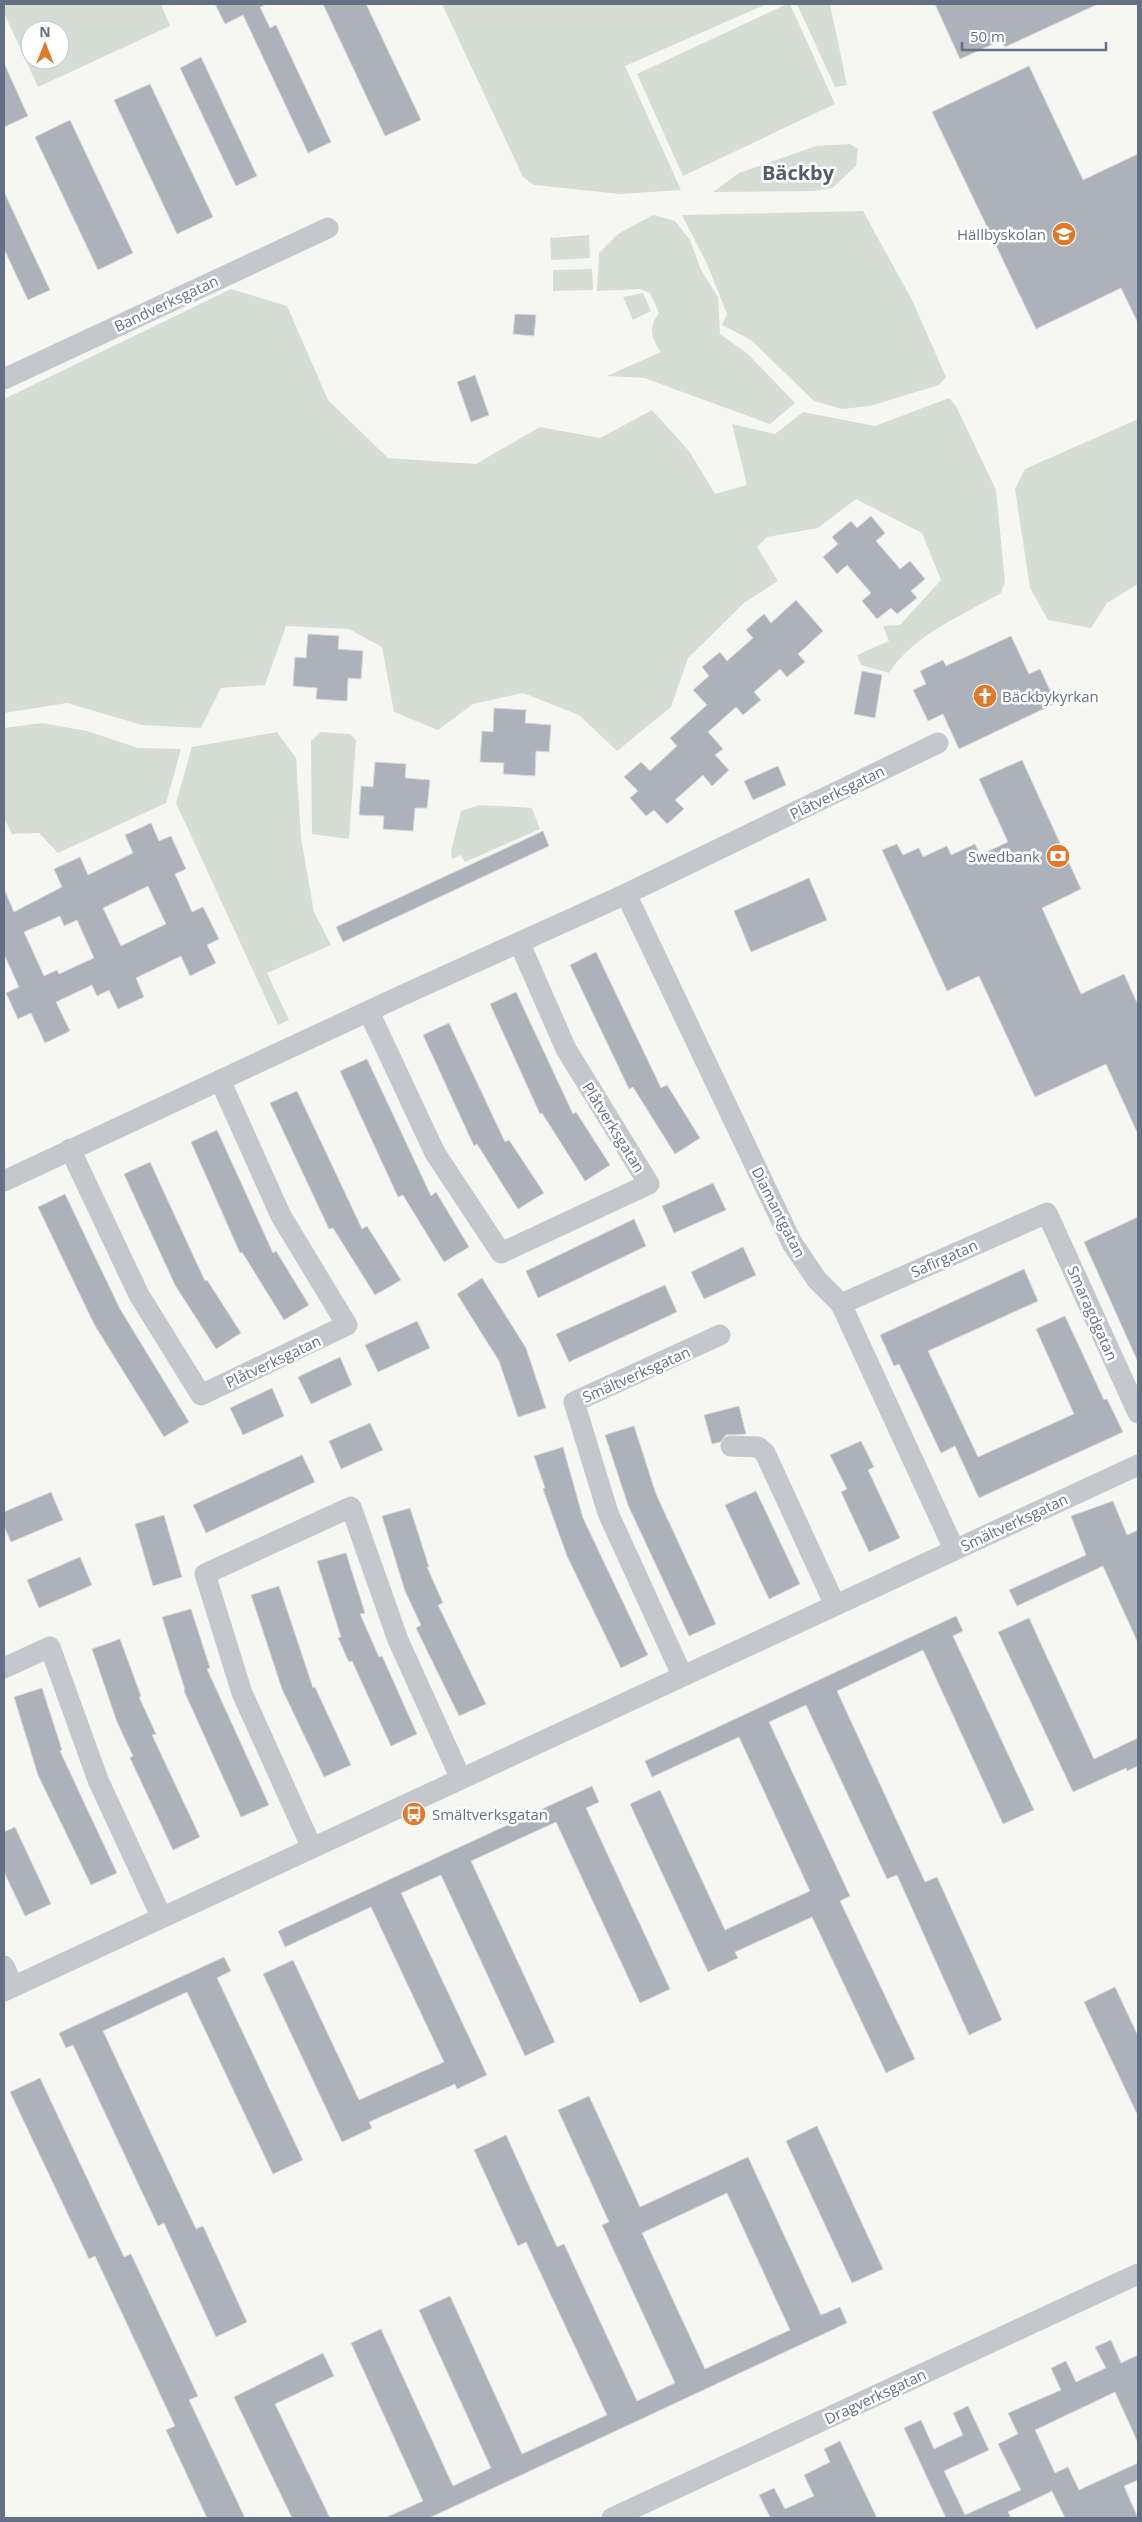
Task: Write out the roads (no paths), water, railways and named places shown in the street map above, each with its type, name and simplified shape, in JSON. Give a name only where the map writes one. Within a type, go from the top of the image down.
[{"type":"street","name":"Bandverksgatan","points":[[4,379],[328,228]]},
{"type":"street","name":"Plåtverksgatan","points":[[4,1180],[520,944],[938,743]]},
{"type":"street","name":"Diamantgatan","points":[[626,894],[792,1243],[817,1280],[841,1304],[954,1550]]},
{"type":"street","name":"Plåtverksgatan","points":[[369,1012],[435,1153],[501,1253],[509,1250],[649,1184],[566,1049],[520,944]]},
{"type":"street","name":"Plåtverksgatan","points":[[70,1149],[139,1295],[200,1395],[347,1326],[281,1216],[220,1080]]},
{"type":"street","name":"Safirgatan","points":[[841,1304],[1047,1213]]},
{"type":"street","name":"Smaragdgatan","points":[[1047,1213],[1138,1413]]},
{"type":"street","name":"Smältverksgatan","points":[[682,1675],[608,1513],[574,1402],[720,1335]]},
{"type":"street","points":[[731,1446],[758,1447],[765,1453],[835,1605]]},
{"type":"street","name":"Smältverksgatan","points":[[4,1966],[8,1989],[1138,1465]]},
{"type":"street","points":[[312,1848],[242,1693],[205,1574],[351,1507],[398,1640],[461,1779]]},
{"type":"street","points":[[4,1668],[50,1647],[98,1780],[162,1918]]},
{"type":"street","name":"Dragverksgatan","points":[[612,2518],[1138,2274]]},
{"type":"place","name":"Hällbyskolan","points":[[1064,234]]},
{"type":"place","name":"Bäckbykyrkan","points":[[985,696]]},
{"type":"place","name":"Swedbank","points":[[1058,856]]},
{"type":"place","name":"Smältverksgatan","points":[[414,1814]]},
{"type":"district","name":"Bäckby","points":[[798,172]]}]
